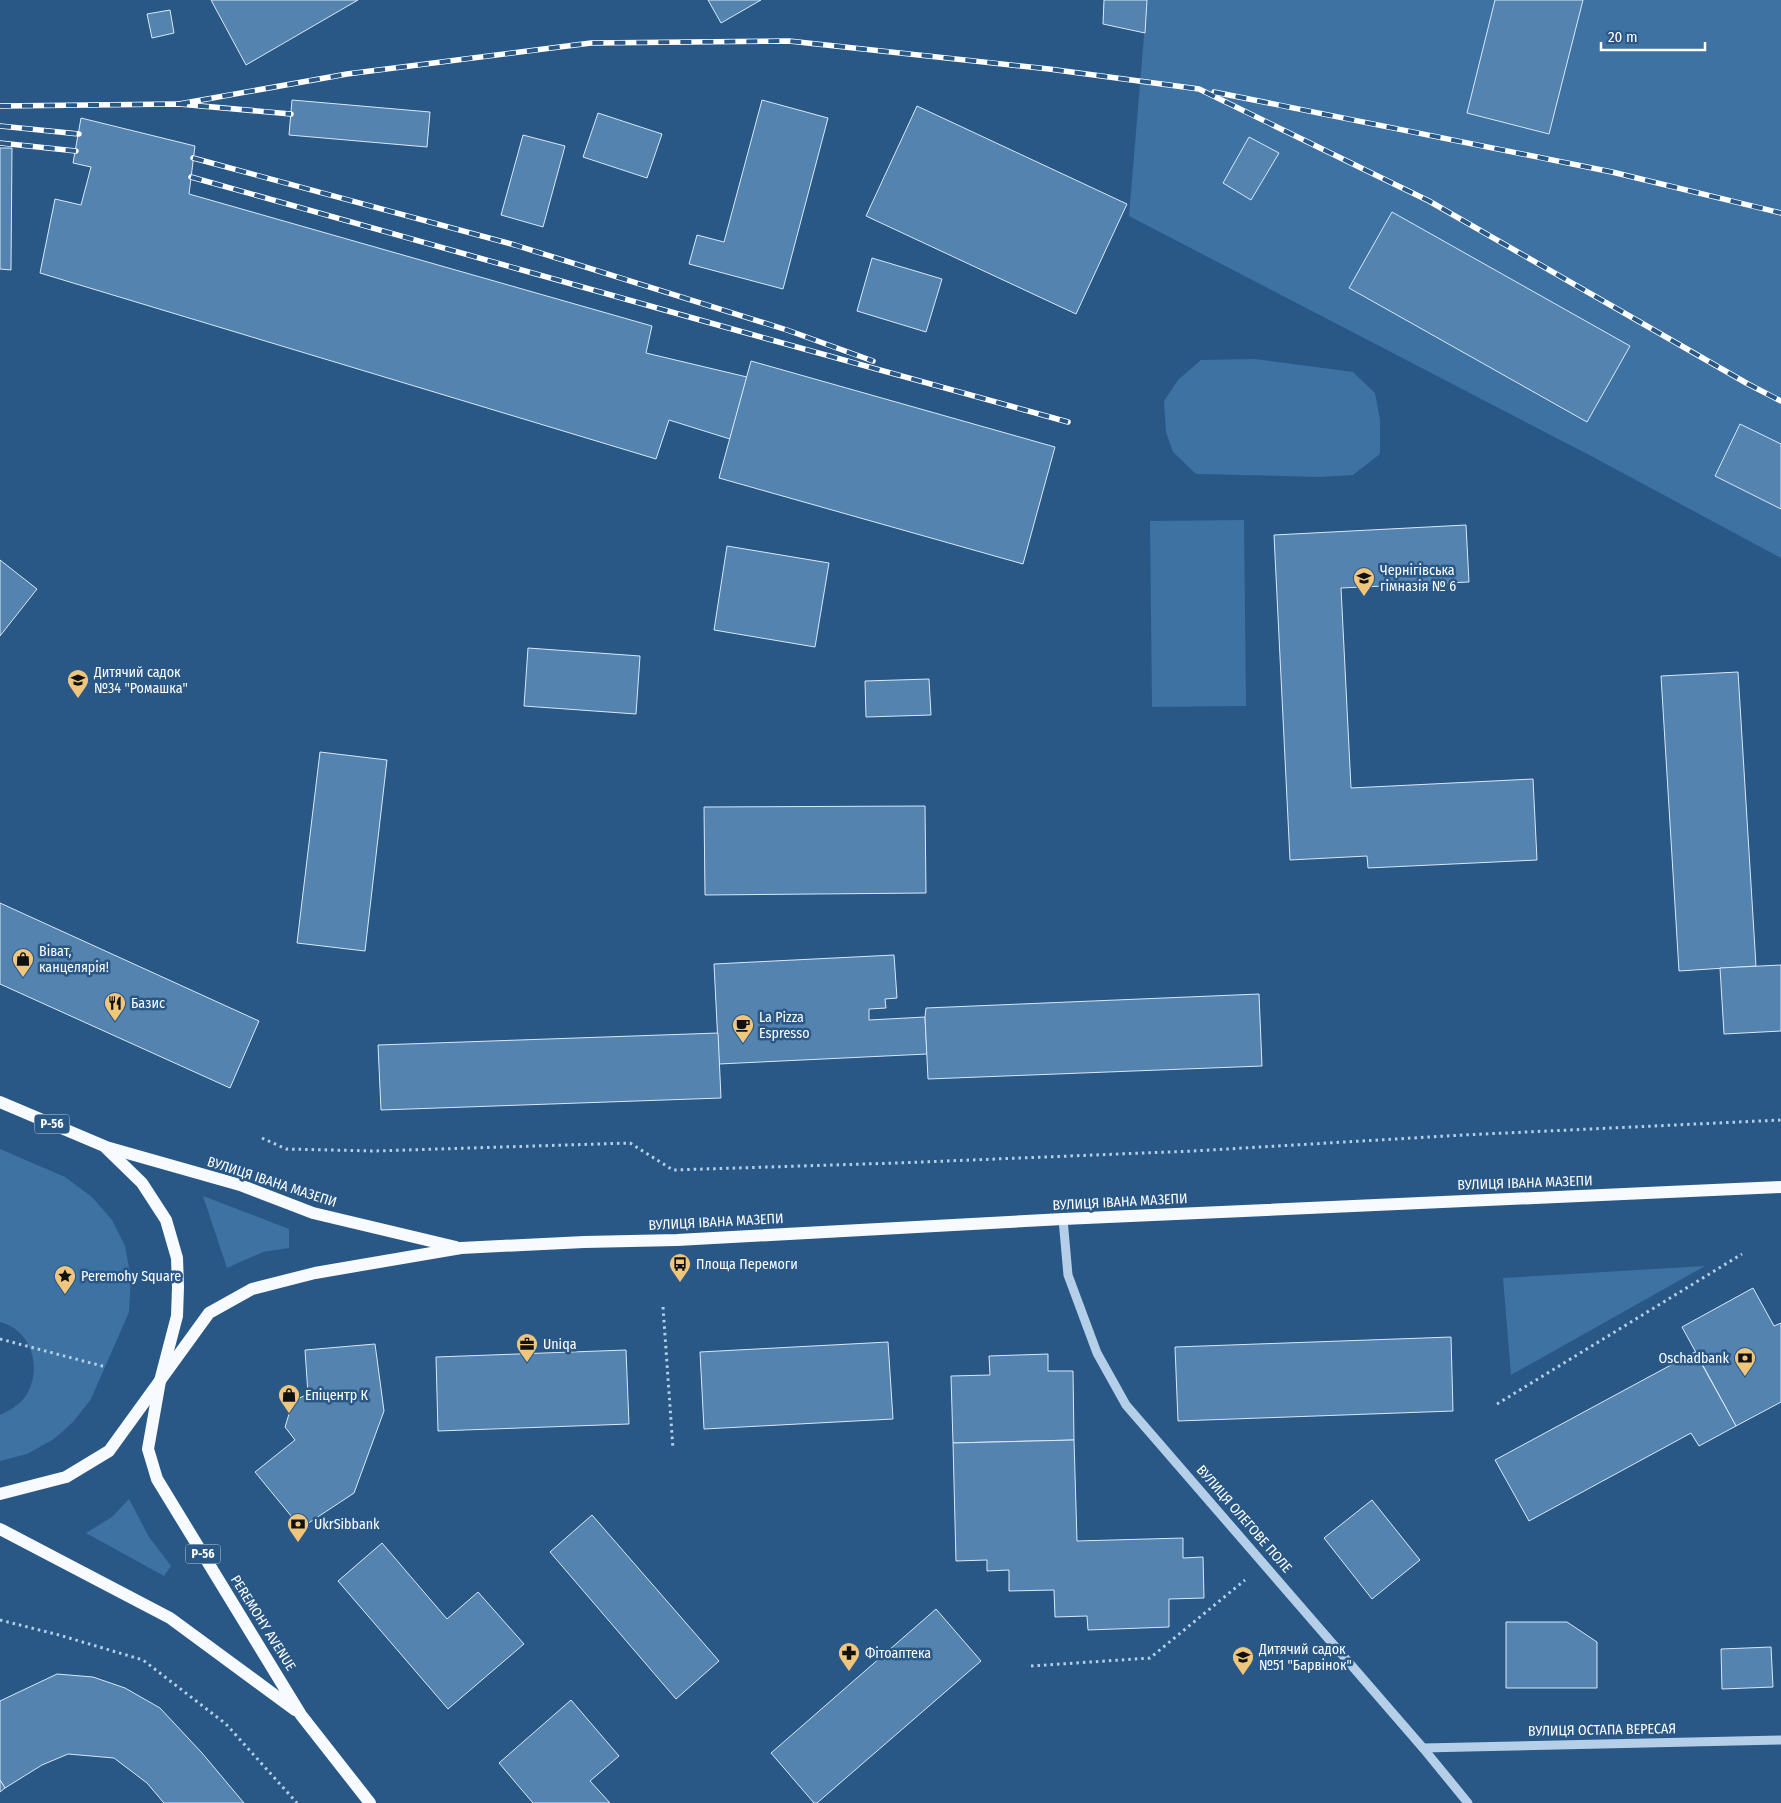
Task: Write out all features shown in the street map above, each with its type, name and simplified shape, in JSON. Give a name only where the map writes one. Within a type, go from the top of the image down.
[{"type":"main road","name":"Р-56","points":[[0,1102],[104,1146],[142,1182],[166,1220],[177,1258],[177,1316],[160,1381]]},
{"type":"main road","name":"ВУЛИЦЯ ІВАНА МАЗЕПИ","points":[[104,1146],[240,1185],[313,1213],[461,1248]]},
{"type":"main road","name":"ВУЛИЦЯ ІВАНА МАЗЕПИ","points":[[160,1381],[209,1313],[252,1289],[315,1274],[461,1248],[677,1240],[1781,1186]]},
{"type":"main road","points":[[0,1494],[66,1477],[109,1451],[160,1381]]},
{"type":"main road","name":"PEREMOHY AVENUE","points":[[160,1381],[148,1449],[157,1479],[301,1715],[370,1803]]},
{"type":"main road","name":"PEREMOHY AVENUE","points":[[0,1529],[170,1618],[301,1715]]},
{"type":"street","name":"ВУЛИЦЯ ОЛЕГОВЕ ПОЛЕ","points":[[1063,1220],[1068,1274],[1097,1353],[1126,1405],[1423,1748],[1468,1803]]},
{"type":"street","name":"ВУЛИЦЯ ОСТАПА ВЕРЕСАЯ","points":[[1423,1748],[1781,1740]]},
{"type":"path","points":[[262,1138],[286,1149],[375,1151],[630,1142],[673,1170],[1193,1151],[1436,1136],[1781,1120]]},
{"type":"path","points":[[1498,1404],[1742,1254]]},
{"type":"path","points":[[663,1307],[673,1449]]},
{"type":"path","points":[[0,1338],[106,1367]]},
{"type":"path","points":[[1031,1666],[1150,1658],[1245,1580]]},
{"type":"path","points":[[0,1620],[143,1660],[226,1724],[297,1803]]},
{"type":"shaded area","points":[[1147,0],[1781,0],[1781,558],[1593,457],[1129,216]]},
{"type":"shaded area","points":[[1255,359],[1353,372],[1375,393],[1380,420],[1380,454],[1353,475],[1319,477],[1196,474],[1173,452],[1166,432],[1164,401],[1178,380],[1201,360]]},
{"type":"shaded area","points":[[1244,520],[1246,706],[1152,707],[1150,521]]},
{"type":"shaded area","name":"Peremohy Square","points":[[0,1149],[65,1177],[92,1197],[112,1220],[125,1246],[131,1278],[129,1312],[91,1399],[73,1422],[54,1439],[27,1454],[0,1461],[0,1415],[17,1405],[25,1397],[30,1387],[34,1364],[32,1353],[20,1333],[11,1326],[0,1322]]},
{"type":"shaded area","points":[[203,1196],[289,1229],[289,1248],[263,1252],[227,1268]]},
{"type":"shaded area","points":[[1705,1266],[1511,1375],[1503,1278]]},
{"type":"shaded area","points":[[129,1499],[149,1537],[171,1566],[164,1576],[86,1533],[112,1517]]},
{"type":"building","points":[[211,0],[358,0],[246,65]]},
{"type":"building","points":[[708,0],[761,0],[721,23]]},
{"type":"building","points":[[1104,0],[1147,0],[1145,33],[1103,24]]},
{"type":"building","points":[[1495,0],[1583,0],[1549,134],[1467,113]]},
{"type":"building","points":[[170,10],[174,33],[152,38],[147,14]]},
{"type":"building","points":[[292,100],[430,112],[427,147],[289,135]]},
{"type":"building","points":[[762,100],[828,118],[783,289],[689,264],[697,235],[724,242]]},
{"type":"building","points":[[917,106],[1127,204],[1076,314],[866,216]]},
{"type":"building","points":[[598,113],[662,134],[647,178],[583,157]]},
{"type":"building","points":[[81,118],[195,146],[189,194],[652,326],[646,353],[747,377],[730,439],[669,420],[656,459],[40,273],[55,199],[81,205],[91,167],[73,163]]},
{"type":"building","points":[[523,135],[565,146],[543,227],[501,215]]},
{"type":"building","points":[[1249,137],[1279,153],[1251,200],[1223,183]]},
{"type":"building","points":[[0,148],[12,148],[11,270],[0,269]]},
{"type":"building","points":[[1392,212],[1630,346],[1587,422],[1349,288]]},
{"type":"building","points":[[872,258],[942,279],[926,332],[857,311]]},
{"type":"building","points":[[751,361],[1055,447],[1023,564],[719,478]]},
{"type":"building","points":[[1740,424],[1781,444],[1781,509],[1715,476]]},
{"type":"building","points":[[1466,525],[1469,582],[1341,588],[1351,788],[1533,779],[1537,860],[1368,868],[1367,856],[1290,860],[1274,535]]},
{"type":"building","points":[[727,546],[829,563],[815,647],[714,630]]},
{"type":"building","points":[[0,560],[37,589],[0,636]]},
{"type":"building","points":[[528,648],[640,656],[636,714],[524,706]]},
{"type":"building","points":[[1738,672],[1756,966],[1679,971],[1661,676]]},
{"type":"building","points":[[929,679],[931,715],[866,717],[865,681]]},
{"type":"building","points":[[320,752],[387,760],[365,951],[297,943]]},
{"type":"building","points":[[925,806],[926,893],[705,895],[704,807]]},
{"type":"building","points":[[0,903],[259,1021],[230,1088],[0,984]]},
{"type":"building","points":[[894,955],[897,998],[885,999],[886,1008],[869,1009],[869,1020],[925,1017],[927,1054],[719,1064],[714,964]]},
{"type":"building","points":[[1781,965],[1781,1031],[1724,1034],[1720,968]]},
{"type":"building","points":[[1259,994],[1262,1066],[928,1079],[926,1008]]},
{"type":"building","points":[[718,1033],[721,1098],[381,1110],[378,1045]]},
{"type":"building","name":"Oschadbank","points":[[1753,1288],[1774,1326],[1781,1323],[1781,1402],[1736,1426],[1682,1327]]},
{"type":"building","points":[[1451,1337],[1453,1411],[1178,1421],[1175,1347]]},
{"type":"building","points":[[888,1342],[893,1419],[704,1429],[700,1352]]},
{"type":"building","points":[[375,1344],[384,1411],[354,1493],[301,1528],[255,1472],[295,1440],[285,1427],[293,1401],[308,1394],[305,1350]]},
{"type":"building","points":[[626,1350],[629,1424],[438,1431],[436,1357]]},
{"type":"building","points":[[1695,1352],[1736,1426],[1699,1446],[1691,1433],[1529,1521],[1495,1460]]},
{"type":"building","points":[[1048,1354],[1048,1371],[1073,1371],[1074,1440],[953,1443],[951,1376],[990,1375],[989,1356]]},
{"type":"building","points":[[1074,1440],[1077,1541],[1183,1538],[1183,1558],[1203,1557],[1204,1598],[1169,1599],[1169,1627],[1088,1630],[1087,1616],[1055,1617],[1054,1590],[1009,1591],[1009,1570],[987,1571],[987,1560],[956,1561],[953,1443]]},
{"type":"building","points":[[1372,1500],[1420,1560],[1372,1599],[1324,1538]]},
{"type":"building","points":[[592,1515],[719,1661],[676,1699],[550,1552]]},
{"type":"building","points":[[382,1543],[447,1619],[478,1592],[524,1644],[448,1709],[338,1581]]},
{"type":"building","points":[[936,1609],[981,1661],[817,1803],[814,1803],[771,1753]]},
{"type":"building","points":[[1506,1622],[1567,1622],[1597,1642],[1597,1688],[1506,1688]]},
{"type":"building","points":[[1771,1647],[1773,1687],[1722,1689],[1721,1649]]},
{"type":"building","points":[[57,1674],[93,1677],[125,1688],[160,1708],[202,1753],[244,1803],[164,1803],[147,1783],[114,1758],[68,1754],[42,1765],[5,1788],[0,1780],[0,1701]]},
{"type":"building","points":[[571,1700],[619,1756],[590,1781],[610,1803],[533,1803],[499,1763]]},
{"type":"building","points":[[0,1780],[5,1788],[0,1792]]},
{"type":"railway","points":[[179,104],[347,74],[591,43],[789,41],[1049,69],[1199,89],[1429,201],[1748,384],[1781,401]]},
{"type":"railway","points":[[1214,92],[1612,172],[1781,213]]},
{"type":"railway","points":[[0,106],[179,104],[291,114]]},
{"type":"railway","points":[[0,126],[79,134]]},
{"type":"railway","points":[[0,143],[76,151]]},
{"type":"railway","points":[[193,158],[515,245],[787,330],[873,361]]},
{"type":"railway","points":[[191,177],[1068,422]]},
{"type":"place","name":"Чернігівська гімназія № 6","points":[[1364,597]]},
{"type":"place","name":"Дитячий садок №34 \"Ромашка\"","points":[[78,699]]},
{"type":"place","name":"Віват, канцелярія!","points":[[23,978]]},
{"type":"place","name":"Базис","points":[[115,1022]]},
{"type":"place","name":"La Pizza Espresso","points":[[743,1044]]},
{"type":"place","name":"Площа Перемоги","points":[[680,1283]]},
{"type":"place","name":"Peremohy Square","points":[[65,1295]]},
{"type":"place","name":"Uniqa","points":[[527,1363]]},
{"type":"place","name":"Oschadbank","points":[[1745,1377]]},
{"type":"place","name":"Епіцентр К","points":[[289,1414]]},
{"type":"place","name":"UkrSibbank","points":[[298,1543]]},
{"type":"place","name":"Фітоаптека","points":[[849,1672]]},
{"type":"place","name":"Дитячий садок №51 \"Барвінок\"","points":[[1243,1676]]}]
